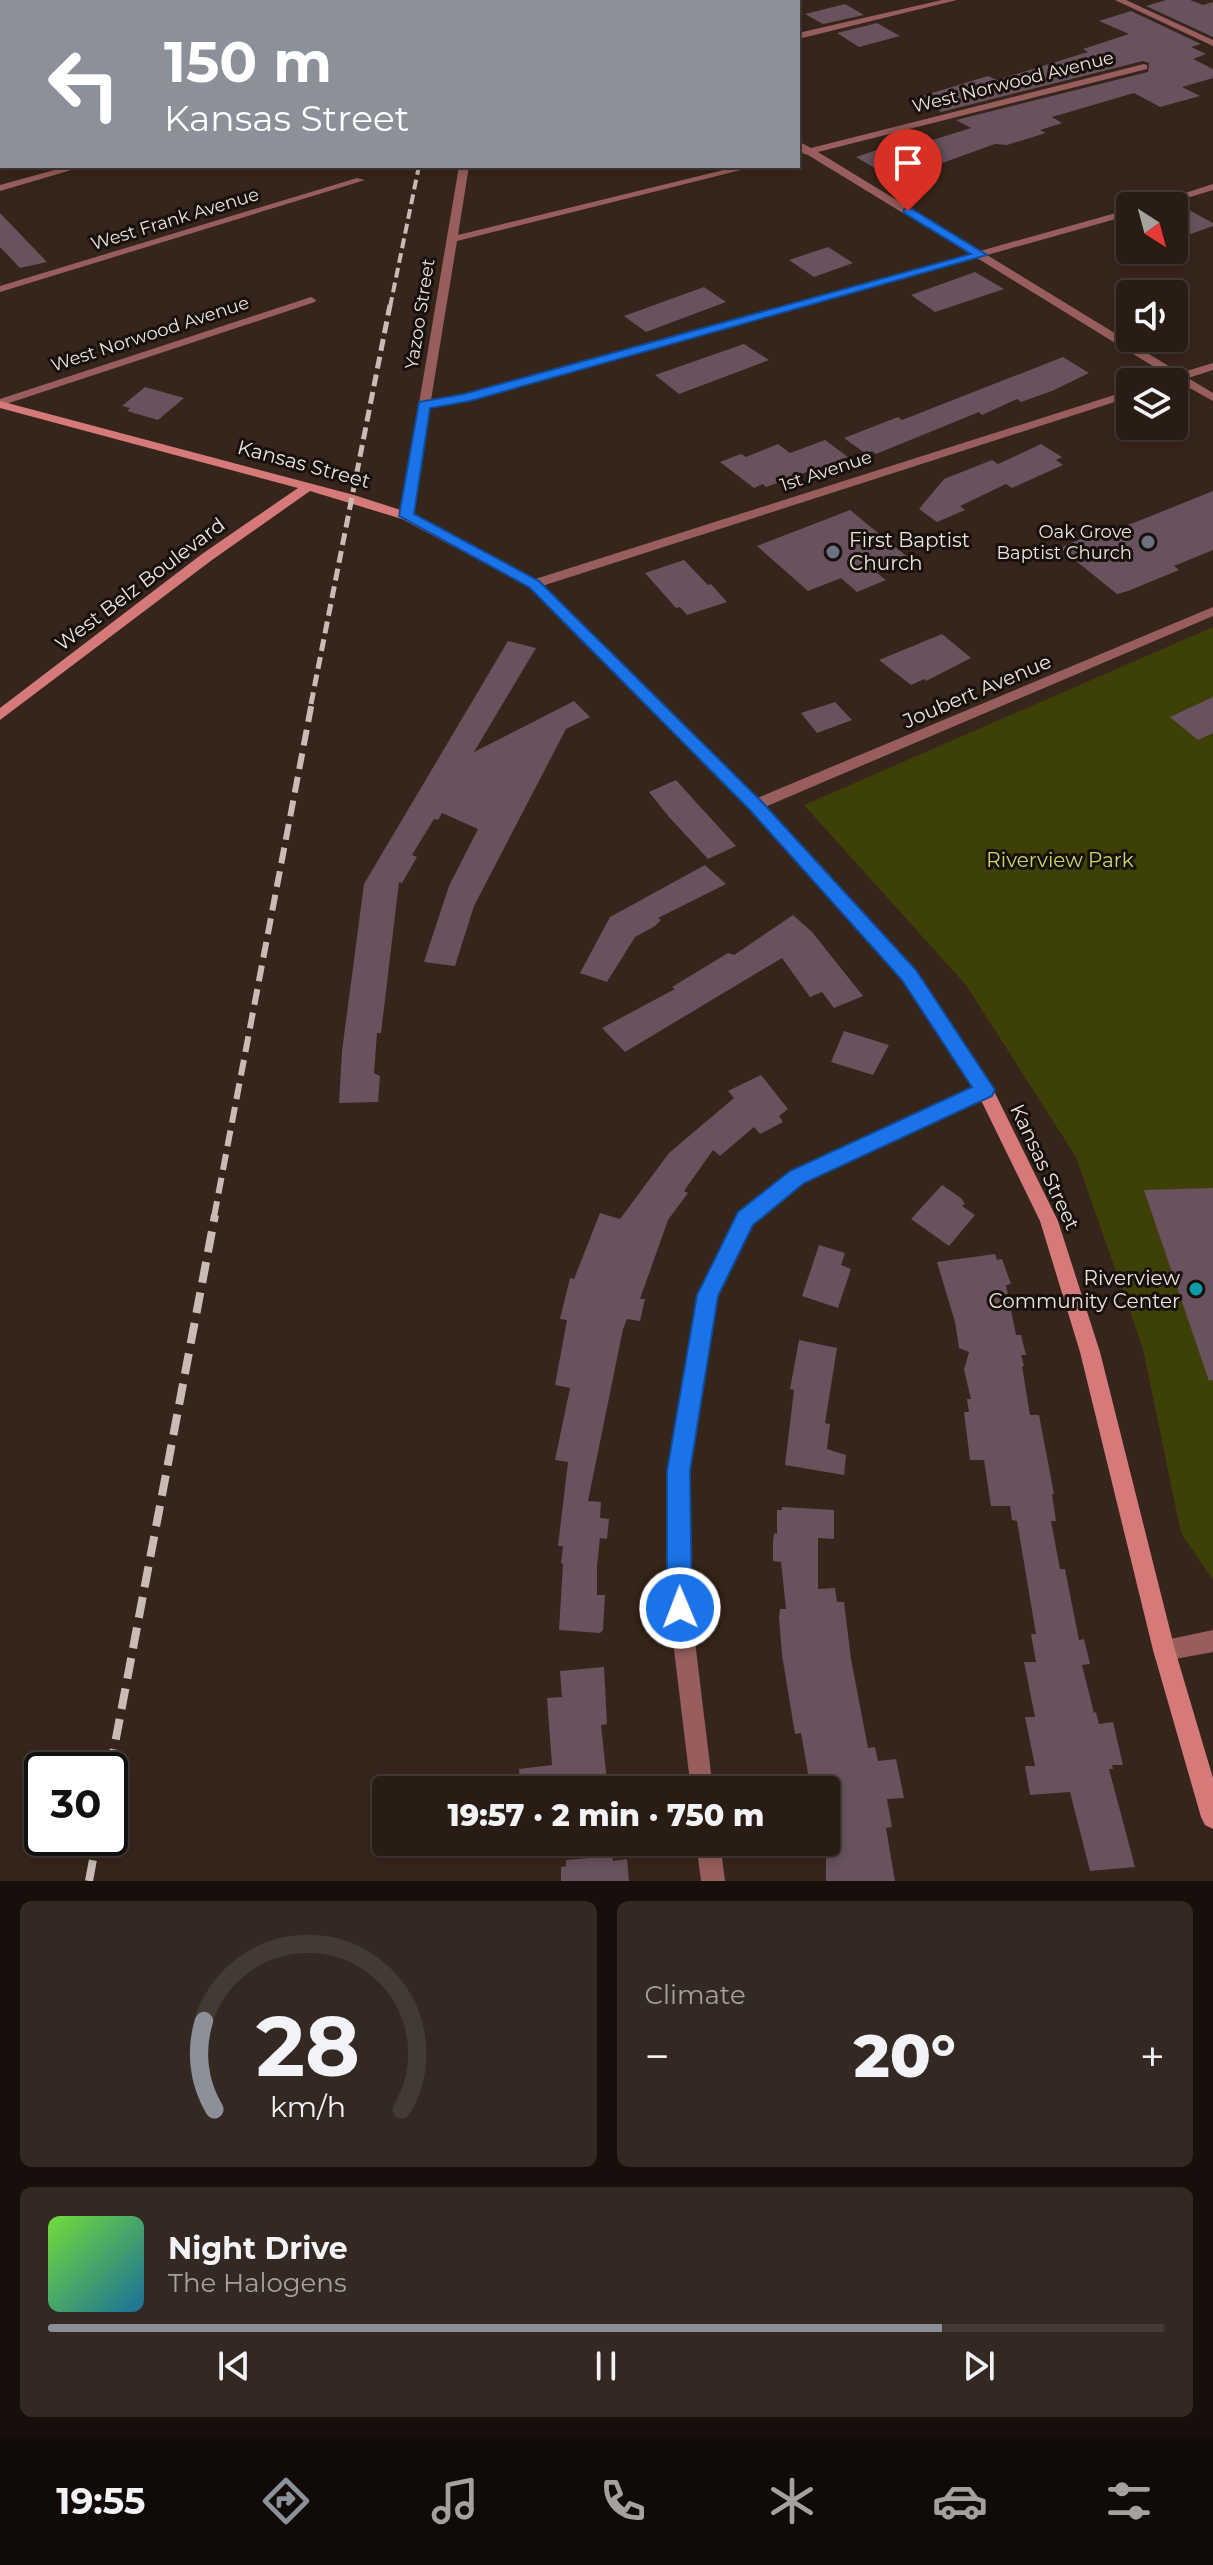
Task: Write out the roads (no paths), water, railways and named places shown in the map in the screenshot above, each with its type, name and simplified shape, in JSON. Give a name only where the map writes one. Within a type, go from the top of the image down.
[{"type":"street","points":[[800,36],[953,0]]},
{"type":"street","points":[[1119,0],[1213,43]]},
{"type":"street","name":"West Norwood Avenue","points":[[800,155],[1144,67]]},
{"type":"street","points":[[800,145],[1164,368]]},
{"type":"street","points":[[0,188],[73,168]]},
{"type":"street","name":"Yazoo Street","points":[[406,516],[464,168]]},
{"type":"street","points":[[450,240],[744,168]]},
{"type":"street","name":"West Frank Avenue","points":[[0,289],[360,180]]},
{"type":"street","points":[[1188,195],[1213,187]]},
{"type":"street","points":[[424,405],[465,398],[1116,216]]},
{"type":"street","name":"West Norwood Avenue","points":[[0,403],[311,300]]},
{"type":"street","points":[[1188,374],[1213,366]]},
{"type":"street","points":[[1188,383],[1213,398]]},
{"type":"street","name":"1st Avenue","points":[[534,584],[1116,397]]},
{"type":"street","name":"Kansas Street","points":[[0,403],[406,516],[534,584],[755,805],[909,975],[985,1090],[1049,1221],[1090,1352],[1164,1650],[1213,1817]]},
{"type":"street","name":"West Belz Boulevard","points":[[0,715],[207,557],[306,488]]},
{"type":"street","name":"Joubert Avenue","points":[[755,805],[1213,611]]},
{"type":"street","points":[[700,1776],[680,1608],[678,1471],[707,1295],[746,1219],[797,1177],[985,1090]]},
{"type":"street","points":[[1164,1650],[1213,1641]]},
{"type":"street","points":[[710,1856],[713,1881]]},
{"type":"railway","points":[[390,307],[419,168]]},
{"type":"railway","points":[[311,704],[390,305]]},
{"type":"railway","points":[[214,1217],[312,702]]},
{"type":"railway","points":[[113,1752],[215,1215]]},
{"type":"railway","points":[[89,1881],[94,1856]]},
{"type":"place","name":"Oak Grove Baptist Church","points":[[1148,542]]},
{"type":"place","name":"First Baptist Church","points":[[833,552]]},
{"type":"place","name":"Riverview Community Center","points":[[1196,1289]]},
{"type":"park label","name":"Riverview Park","points":[[1060,860]]}]
